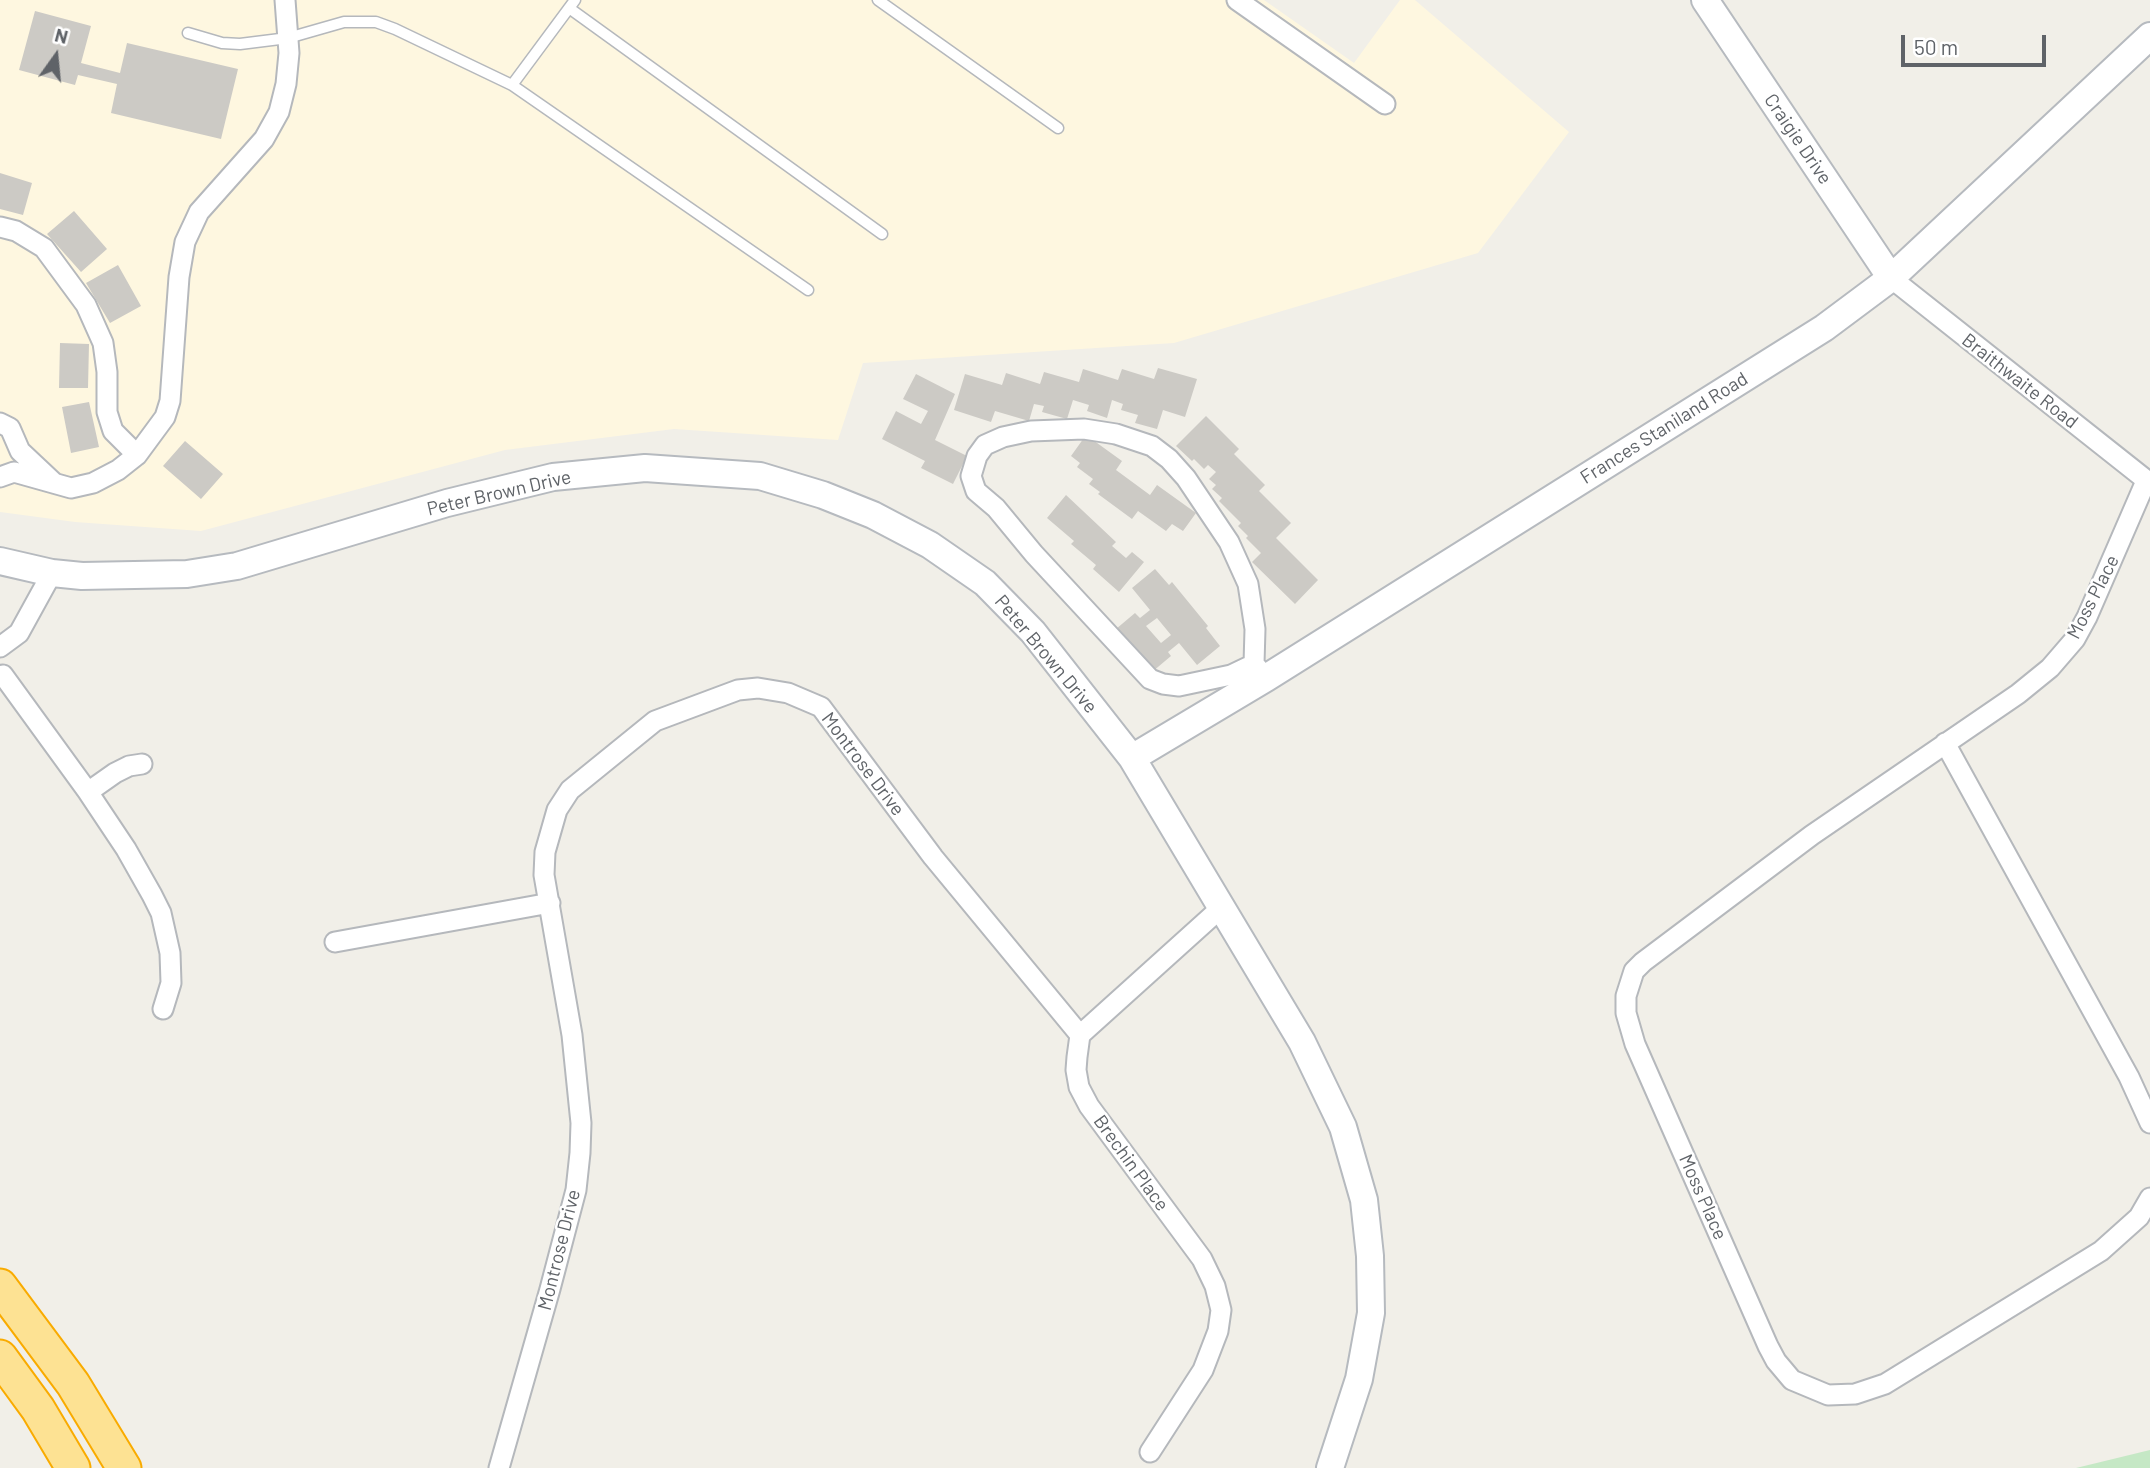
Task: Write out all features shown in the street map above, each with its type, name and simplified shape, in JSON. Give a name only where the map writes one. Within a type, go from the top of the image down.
[{"type":"highway","points":[[0,1286],[73,1384],[124,1468]]},
{"type":"highway","points":[[0,1357],[74,1468]]},
{"type":"street","points":[[0,477],[14,472],[71,488],[93,483],[118,470],[137,455],[165,417],[170,401],[179,277],[185,242],[199,212],[264,139],[279,112],[286,84],[288,38],[285,0]]},
{"type":"street","points":[[1237,0],[1385,104]]},
{"type":"street","name":"Craigie Drive","points":[[1705,0],[1891,278]]},
{"type":"street","name":"Frances Staniland Road","points":[[1132,758],[1260,671],[1824,328],[1891,278],[2150,36]]},
{"type":"street","points":[[0,227],[16,231],[44,248],[86,305],[103,343],[107,372],[107,412],[113,431],[137,455]]},
{"type":"street","name":"Braithwaite Road","points":[[1891,278],[2148,482]]},
{"type":"street","points":[[0,423],[10,428],[20,452],[56,485]]},
{"type":"street","points":[[1060,428],[1116,434],[1152,446],[1169,459],[1186,478],[1230,542],[1248,584],[1260,671],[1180,686],[1150,679],[1034,554],[996,508],[976,491],[971,476],[977,456],[985,445],[1003,437],[1060,428]]},
{"type":"street","name":"Peter Brown Drive","points":[[0,561],[52,573],[82,576],[187,574],[237,566],[447,503],[552,477],[645,468],[760,476],[823,495],[873,515],[930,545],[985,583],[1033,632],[1132,758],[1302,1042],[1343,1127],[1364,1200],[1370,1255],[1371,1313],[1359,1379],[1330,1468]]},
{"type":"street","name":"Moss Place","points":[[2148,482],[2075,639],[2050,668],[2018,694],[1812,835],[1643,962],[1634,971],[1629,983],[1626,1013],[1636,1044],[1768,1346],[1792,1380],[1828,1395],[1855,1394],[1885,1384],[2101,1251],[2139,1217],[2150,1198]]},
{"type":"street","points":[[52,573],[19,633],[0,647],[2,679],[88,792],[126,849],[161,913],[170,953],[171,983],[163,1009]]},
{"type":"street","name":"Montrose Drive","points":[[499,1468],[576,1190],[580,1153],[581,1123],[572,1035],[544,875],[545,852],[557,810],[570,790],[655,721],[738,690],[758,688],[788,693],[821,707],[933,858],[1080,1035]]},
{"type":"street","points":[[1944,743],[2129,1077],[2150,1123]]},
{"type":"street","points":[[88,792],[115,773],[142,764]]},
{"type":"street","points":[[335,942],[550,903]]},
{"type":"street","points":[[1080,1035],[1222,907]]},
{"type":"street","name":"Brechin Place","points":[[1080,1035],[1076,1070],[1079,1087],[1089,1106],[1202,1259],[1215,1286],[1221,1311],[1219,1331],[1203,1370],[1150,1452]]},
{"type":"lane","points":[[878,0],[1058,128]]},
{"type":"lane","points":[[512,86],[572,4],[882,234]]},
{"type":"lane","points":[[188,33],[222,43],[240,44],[288,38],[344,22],[376,22],[512,86],[808,290]]},
{"type":"shaded area","points":[[0,0],[1264,0],[1354,63],[1400,0],[1415,0],[1569,132],[1478,253],[1174,343],[863,363],[838,440],[674,429],[505,450],[201,531],[75,522],[0,512]]},
{"type":"green space","points":[[2150,1450],[2150,1468],[2076,1468]]},
{"type":"building","points":[[35,11],[91,26],[81,63],[120,73],[127,43],[238,69],[221,139],[111,113],[117,84],[78,75],[75,85],[19,70]]},
{"type":"building","points":[[0,173],[32,183],[23,215],[0,209]]},
{"type":"building","points":[[74,211],[107,249],[81,272],[47,234]]},
{"type":"building","points":[[118,265],[141,306],[110,323],[86,283]]},
{"type":"building","points":[[60,343],[89,344],[88,388],[59,388]]},
{"type":"building","points":[[1158,368],[1197,379],[1185,417],[1163,410],[1157,429],[1135,423],[1138,415],[1121,410],[1123,404],[1112,400],[1107,418],[1087,411],[1089,405],[1073,400],[1067,419],[1042,412],[1044,406],[1034,404],[1029,421],[995,411],[991,422],[954,410],[965,374],[1002,385],[1006,373],[1040,384],[1044,372],[1079,382],[1083,369],[1118,380],[1122,369],[1154,379]]},
{"type":"building","points":[[916,374],[955,394],[935,440],[967,456],[953,484],[921,468],[925,461],[882,439],[896,411],[921,424],[928,411],[903,399]]},
{"type":"building","points":[[89,402],[99,447],[71,453],[62,407]]},
{"type":"building","points":[[1206,416],[1239,449],[1234,454],[1265,485],[1259,491],[1291,523],[1276,538],[1318,580],[1295,604],[1252,562],[1261,553],[1246,538],[1248,536],[1238,526],[1241,523],[1219,501],[1222,498],[1212,489],[1216,485],[1209,479],[1216,472],[1208,465],[1204,469],[1176,446]]},
{"type":"building","points":[[1086,435],[1122,461],[1116,470],[1150,495],[1157,485],[1196,513],[1183,531],[1172,524],[1166,531],[1138,511],[1132,519],[1098,494],[1100,492],[1089,484],[1093,479],[1077,467],[1080,463],[1071,456]]},
{"type":"building","points":[[185,441],[223,474],[201,499],[163,466]]},
{"type":"building","points":[[1066,495],[1116,542],[1112,546],[1126,558],[1132,552],[1144,562],[1119,592],[1093,569],[1096,565],[1071,544],[1074,541],[1047,518]]},
{"type":"building","points":[[1155,569],[1169,585],[1172,582],[1208,626],[1206,628],[1220,646],[1197,665],[1179,643],[1168,652],[1171,656],[1152,672],[1116,629],[1135,613],[1140,618],[1150,610],[1132,588]],"holes":[[[1157,618],[1171,635],[1161,643],[1146,626]]]}]
